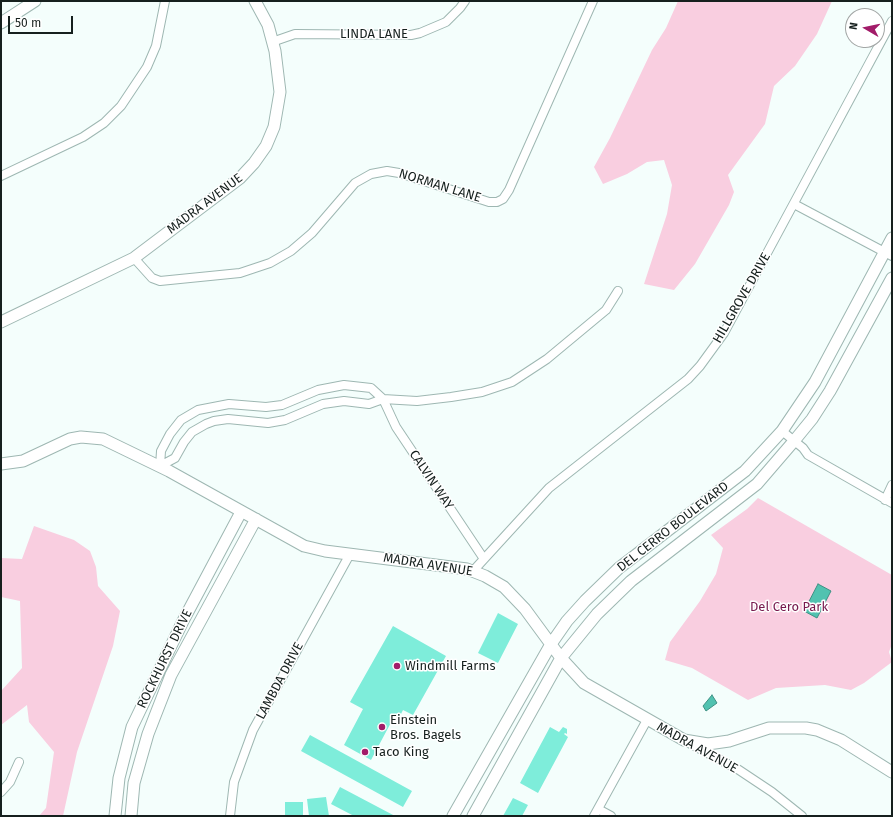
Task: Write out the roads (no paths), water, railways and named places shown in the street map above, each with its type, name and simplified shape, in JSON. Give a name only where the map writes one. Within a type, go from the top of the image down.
[{"type":"street","points":[[1,22],[35,1]]},
{"type":"street","points":[[1,176],[83,137],[104,122],[121,106],[147,67],[156,46],[166,1]]},
{"type":"street","name":"MADRA AVENUE","points":[[1,322],[134,258],[240,178],[261,155],[274,127],[279,104],[279,80],[275,51],[268,25],[254,1]]},
{"type":"street","name":"LINDA LANE","points":[[272,42],[295,34],[411,35],[420,33],[446,22],[465,1]]},
{"type":"street","name":"NORMAN LANE","points":[[134,258],[152,278],[160,281],[234,274],[248,271],[270,263],[291,251],[312,233],[355,183],[371,174],[387,171],[398,173],[489,202],[497,202],[503,199],[509,190],[593,1]]},
{"type":"street","name":"HILLGROVE DRIVE","points":[[474,571],[549,488],[688,379],[700,366],[724,333],[892,21]]},
{"type":"street","points":[[794,204],[888,254]]},
{"type":"street","name":"DEL CERRO BOULEVARD","points":[[454,816],[551,644],[567,621],[602,584],[635,555],[745,471],[782,431],[815,382],[888,254],[892,238]]},
{"type":"street","name":"DEL CERRO BOULEVARD","points":[[473,816],[561,658],[597,614],[630,581],[757,484],[812,419],[830,391],[892,278]]},
{"type":"street","points":[[160,466],[175,458],[184,442],[192,432],[206,424],[228,420],[268,423],[285,420],[323,404],[344,401],[369,404],[383,399],[417,401],[482,392],[512,382],[547,359],[606,310],[618,291]]},
{"type":"street","points":[[160,466],[161,451],[170,434],[181,420],[198,410],[230,404],[266,407],[282,405],[318,390],[344,385],[370,388],[383,399]]},
{"type":"street","name":"CALVIN WAY","points":[[383,399],[396,427],[484,559]]},
{"type":"street","points":[[782,431],[808,455],[888,501],[892,485]]},
{"type":"street","name":"MADRA AVENUE","points":[[1,464],[23,461],[70,439],[81,437],[103,439],[160,466],[304,546],[325,552],[474,571],[504,587],[525,609],[561,658],[584,683],[647,720],[739,770],[772,792],[802,816]]},
{"type":"street","name":"ROCKHURST DRIVE","points":[[115,816],[119,778],[132,727],[183,621],[241,512]]},
{"type":"street","name":"ROCKHURST DRIVE","points":[[131,816],[134,783],[148,734],[171,675],[256,520]]},
{"type":"street","name":"LAMBDA DRIVE","points":[[230,816],[234,782],[253,730],[350,554]]},
{"type":"street","points":[[612,816],[596,812],[647,720]]},
{"type":"street","points":[[684,740],[713,744],[729,741],[769,728],[806,728],[817,730],[841,740],[892,772]]},
{"type":"street","points":[[1,792],[10,782],[19,762]]},
{"type":"place","name":"Windmill Farms","points":[[397,666]]},
{"type":"place","name":"Einstein Bros. Bagels","points":[[382,727]]},
{"type":"place","name":"Taco King","points":[[365,752]]},
{"type":"park label","name":"Del Cero Park","points":[[789,607]]}]
